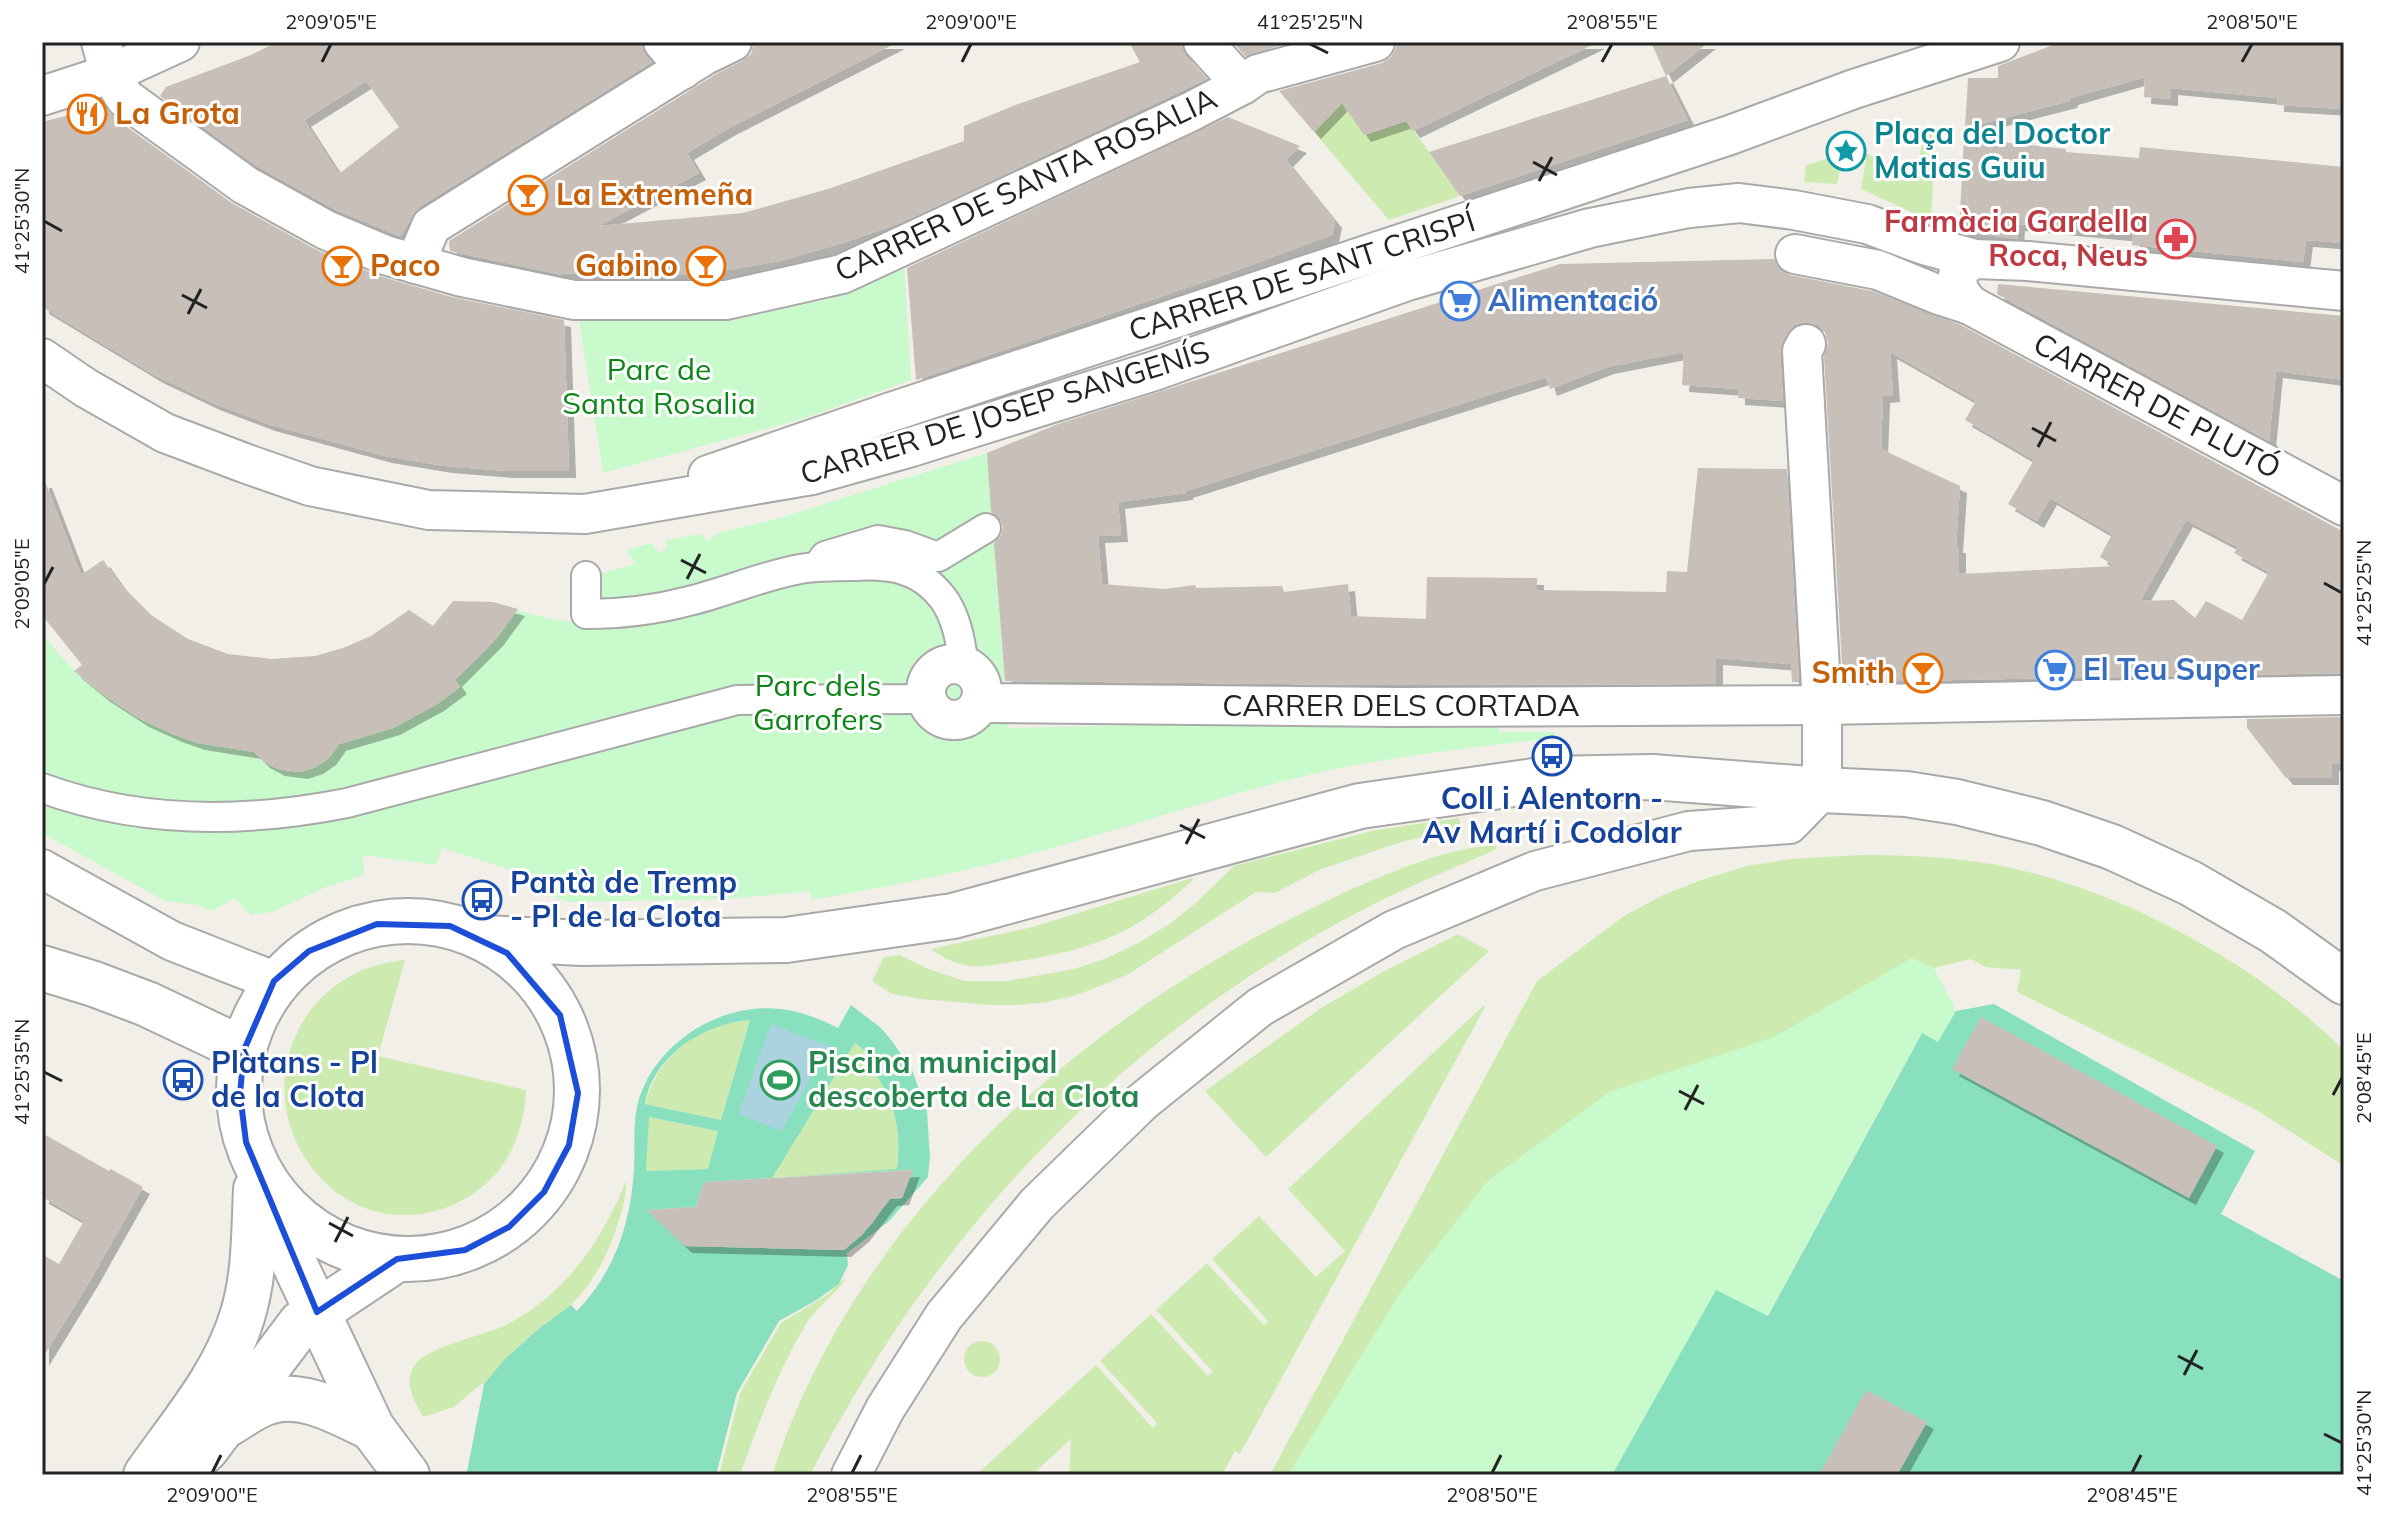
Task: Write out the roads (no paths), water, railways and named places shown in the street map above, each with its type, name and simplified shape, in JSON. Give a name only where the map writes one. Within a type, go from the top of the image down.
[{"type":"street","points":[[42,96],[105,58],[180,42]]},
{"type":"street","points":[[415,264],[431,226],[672,56],[705,55],[732,42]]},
{"type":"street","points":[[1203,42],[1242,85]]},
{"type":"street","name":"CARRER DE SANTA ROSALIA","points":[[105,58],[125,98],[245,185],[326,230],[385,255],[462,277],[574,300],[726,300],[842,274],[1190,112],[1258,74],[1375,42]]},
{"type":"street","name":"CARRER DE SANT CRISPÍ","points":[[604,512],[891,412],[1715,140],[1854,89],[2000,42]]},
{"type":"street","name":"CARRER DE JOSEP SANGENÍS","points":[[42,358],[86,388],[165,433],[310,486],[429,510],[604,512],[826,471],[1154,371],[1407,281],[1590,228],[1689,208],[1739,203],[1794,210],[1867,224],[1924,245],[1975,259],[2028,261],[2344,291]]},
{"type":"street","name":"CARRER DE PLUTÓ","points":[[1795,254],[1878,270],[1970,305],[2344,506]]},
{"type":"street","points":[[1970,305],[1958,291],[1957,280],[1959,268],[1975,259]]},
{"type":"street","points":[[851,1475],[885,1409],[944,1316],[1037,1204],[1142,1102],[1260,1007],[1394,930],[1535,871],[1689,831],[1789,824],[1822,790],[1822,705],[1802,351],[1806,344]]},
{"type":"street","points":[[818,567],[825,556],[878,540],[905,545],[938,557],[986,528]]},
{"type":"street","points":[[42,788],[136,812],[179,817],[265,816],[347,803],[737,700],[926,698],[928,705],[939,716],[961,720],[974,712],[973,682],[944,599],[914,575],[885,565],[818,567],[785,573],[648,611],[601,614],[586,614],[586,576]]},
{"type":"street","name":"CARRER DELS CORTADA","points":[[973,682],[991,703],[1365,707],[1822,705],[2344,695]]},
{"type":"street","points":[[407,1475],[372,1428],[288,1250],[246,1142],[241,1115],[244,1050],[256,1015],[274,981],[290,965],[320,945],[353,930],[401,921],[450,926],[486,938],[582,943],[786,940],[953,916],[1360,806],[1548,779],[1652,777],[1822,790],[1883,791],[1957,802],[2077,834],[2169,873],[2233,906],[2344,982]]},
{"type":"street","points":[[42,869],[172,941],[274,981]]},
{"type":"street","points":[[256,1170],[273,1194],[316,1232],[369,1254],[397,1259],[441,1256],[465,1250],[509,1227],[528,1211],[558,1170],[569,1145],[576,1119],[576,1066],[570,1040],[548,995],[526,970],[486,938]]},
{"type":"street","points":[[42,968],[147,1004],[244,1050]]},
{"type":"street","points":[[146,1475],[222,1366],[242,1317],[254,1261],[256,1170]]},
{"type":"street","points":[[176,1475],[206,1449],[226,1425],[301,1323],[397,1259]]},
{"type":"street","points":[[226,1425],[267,1402],[284,1399],[315,1403],[372,1428]]},
{"type":"water","name":"Piscina municipal descoberta de La Clota","points":[[771,1024],[828,1046],[782,1131],[738,1114]]},
{"type":"place","name":"La Grota","points":[[87,114]]},
{"type":"place","name":"Plaça del Doctor Matias Guiu","points":[[1846,151]]},
{"type":"place","name":"La Extremeña","points":[[528,195]]},
{"type":"place","name":"Farmàcia Gardella Roca, Neus","points":[[2176,239]]},
{"type":"place","name":"Paco","points":[[342,266]]},
{"type":"place","name":"Gabino","points":[[706,266]]},
{"type":"place","name":"Alimentació","points":[[1460,301]]},
{"type":"place","name":"El Teu Super","points":[[2055,670]]},
{"type":"place","name":"Smith","points":[[1923,673]]},
{"type":"place","name":"Coll i Alentorn - Av Martí i Codolar","points":[[1552,756]]},
{"type":"place","name":"Pantà de Tremp - Pl de la Clota","points":[[482,900]]},
{"type":"place","name":"Plàtans - Pl de la Clota","points":[[183,1080]]},
{"type":"place","name":"Piscina municipal descoberta de La Clota","points":[[780,1080]]},
{"type":"park label","name":"Parc de Santa Rosalia","points":[[659,387]]},
{"type":"park label","name":"Parc dels Garrofers","points":[[818,703]]}]
